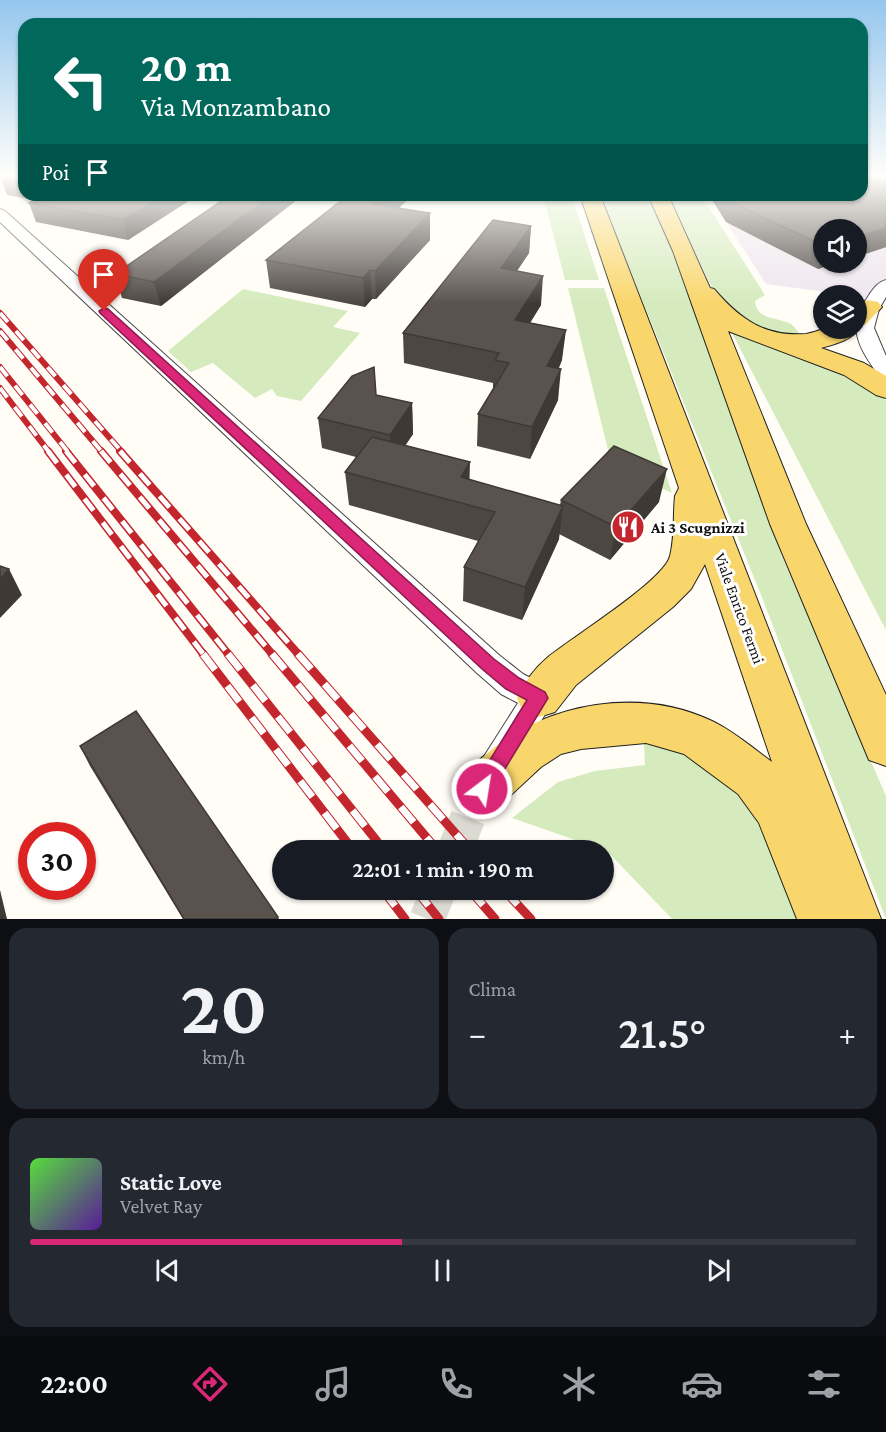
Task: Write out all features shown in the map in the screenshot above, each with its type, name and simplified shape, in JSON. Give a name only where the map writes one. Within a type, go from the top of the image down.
[{"type":"main road","name":"Viale Enrico Fermi","points":[[599,219],[853,919]]},
{"type":"main road","points":[[668,219],[697,286],[788,524],[886,745]]},
{"type":"main road","points":[[697,286],[725,318],[741,328],[854,369],[886,389]]},
{"type":"main road","points":[[780,341],[805,343],[824,339]]},
{"type":"main road","points":[[539,698],[561,672],[659,596],[677,579],[689,558],[693,480]]},
{"type":"main road","points":[[477,798],[524,752],[549,738],[581,728],[646,723],[698,736],[755,778],[777,807],[825,919]]},
{"type":"street","points":[[5,219],[488,664],[512,684],[539,698],[477,798]]},
{"type":"street","points":[[867,307],[886,285]]},
{"type":"street","points":[[866,339],[886,372]]},
{"type":"shaded area","points":[[724,219],[886,219],[886,280],[870,299],[867,299],[867,285],[813,285],[813,290],[766,284]]},
{"type":"green space","points":[[549,219],[579,219],[599,280],[565,280]]},
{"type":"green space","points":[[610,219],[660,219],[666,232],[783,559],[886,796],[886,919],[761,595]]},
{"type":"green space","points":[[679,219],[716,219],[765,295],[755,301],[760,312],[791,324],[801,335],[781,334],[759,328],[743,319],[715,294]]},
{"type":"green space","points":[[568,288],[604,288],[672,493],[612,466]]},
{"type":"green space","points":[[243,289],[348,311],[333,327],[360,333],[301,401],[277,396],[272,389],[255,398],[213,363],[191,372],[168,351]]},
{"type":"green space","points":[[731,331],[753,341],[816,360],[877,392],[886,401],[886,630]]},
{"type":"green space","points":[[644,744],[665,745],[716,771],[759,811],[804,919],[672,919],[614,858],[614,840],[575,840],[512,818],[558,782],[595,771],[645,765]]},
{"type":"building","points":[[195,219],[240,219],[154,282],[115,274]]},
{"type":"building","points":[[318,219],[424,219],[375,271],[370,270],[363,278],[266,260]]},
{"type":"building","points":[[767,219],[886,219],[886,228],[867,234],[867,219],[813,219],[813,241]]},
{"type":"building","points":[[493,220],[531,226],[501,268],[543,276],[515,320],[566,330],[547,366],[561,369],[532,427],[478,414],[509,363],[495,360],[499,353],[403,333]]},
{"type":"building","points":[[374,367],[376,395],[412,403],[390,435],[318,418],[352,376]]},
{"type":"building","points":[[372,437],[470,462],[461,477],[563,506],[525,587],[464,567],[495,512],[345,472]]},
{"type":"building","points":[[614,446],[667,469],[616,527],[561,500]]},
{"type":"building","points":[[0,566],[9,569],[0,579]]},
{"type":"building","points":[[136,711],[278,917],[276,919],[184,919],[80,746]]},
{"type":"tunnel","points":[[459,840],[472,807]]},
{"type":"tunnel","points":[[427,919],[435,900]]},
{"type":"railway","points":[[0,313],[122,452]]},
{"type":"railway","points":[[0,331],[102,452]]},
{"type":"railway","points":[[0,367],[68,452]]},
{"type":"railway","points":[[0,388],[49,452]]},
{"type":"railway","points":[[48,451],[204,655]]},
{"type":"railway","points":[[66,451],[229,655]]},
{"type":"railway","points":[[101,451],[273,655]]},
{"type":"railway","points":[[120,451],[299,655]]},
{"type":"railway","points":[[203,654],[345,840]]},
{"type":"railway","points":[[228,654],[376,840]]},
{"type":"railway","points":[[272,654],[429,840]]},
{"type":"railway","points":[[298,654],[461,840]]},
{"type":"railway","points":[[391,900],[405,919]]},
{"type":"railway","points":[[424,900],[439,919]]},
{"type":"railway","points":[[479,900],[495,919]]},
{"type":"railway","points":[[513,900],[531,919]]},
{"type":"place","name":"Ai 3 Scugnizzi","points":[[628,527]]},
{"type":"route","points":[[104,311],[488,664],[512,684],[539,698],[518,728],[482,789]]}]
